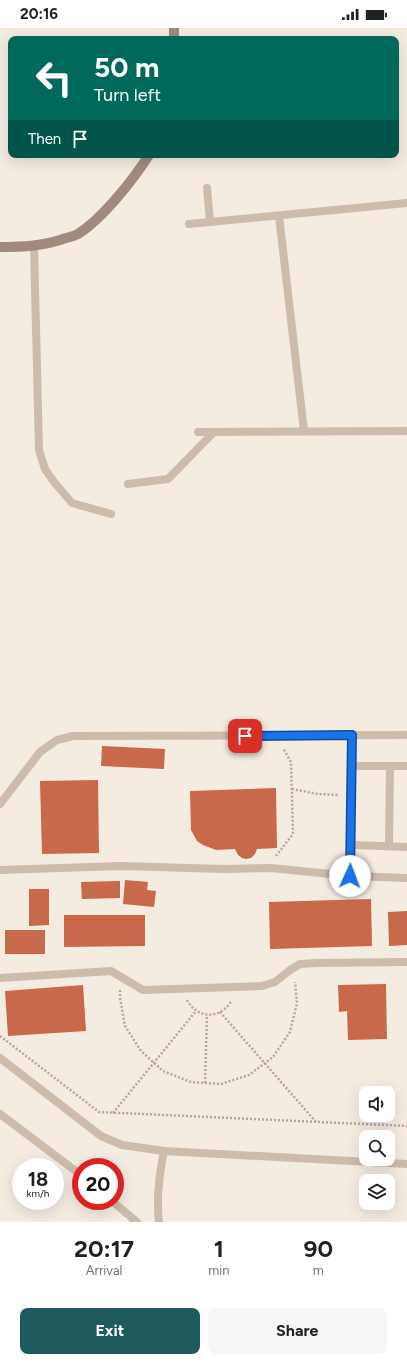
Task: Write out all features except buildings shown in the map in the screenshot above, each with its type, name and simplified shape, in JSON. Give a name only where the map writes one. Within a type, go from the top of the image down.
[{"type":"street","points":[[0,247],[34,246],[55,242],[77,235],[102,214],[131,180],[147,158]]},
{"type":"lane","points":[[207,188],[210,222]]},
{"type":"lane","points":[[189,224],[407,204]]},
{"type":"lane","points":[[279,216],[304,431]]},
{"type":"lane","points":[[34,246],[40,450],[45,469],[72,503],[110,514]]},
{"type":"lane","points":[[198,432],[407,431]]},
{"type":"lane","points":[[128,484],[168,479],[214,432]]},
{"type":"lane","points":[[350,876],[352,845],[352,735]]},
{"type":"lane","points":[[0,804],[40,752],[57,740],[74,736],[407,735]]},
{"type":"lane","points":[[352,766],[407,766]]},
{"type":"lane","points":[[389,846],[390,766]]},
{"type":"lane","points":[[352,845],[407,847]]},
{"type":"lane","points":[[0,870],[120,866],[224,869],[274,868],[350,876],[407,878]]},
{"type":"lane","points":[[0,978],[111,971],[143,990],[262,986],[275,982],[300,964],[407,962]]},
{"type":"lane","points":[[0,1058],[101,1136],[122,1145],[164,1151],[407,1164]]},
{"type":"lane","points":[[0,1114],[72,1168]]},
{"type":"lane","points":[[159,1222],[157,1204],[158,1181],[164,1151]]},
{"type":"lane","points":[[123,1210],[137,1222]]},
{"type":"path","points":[[274,868],[276,856],[293,834],[291,762],[276,736]]},
{"type":"path","points":[[292,789],[318,794],[351,795]]},
{"type":"path","points":[[121,977],[120,998],[125,1026],[141,1051],[163,1071],[191,1082],[221,1084],[249,1075],[273,1057],[290,1032],[297,1003],[294,967]]},
{"type":"path","points":[[185,989],[186,998],[190,1005],[196,1011],[206,1015],[220,1012],[227,1008],[231,1000],[234,987]]},
{"type":"path","points":[[113,1113],[196,1011]]},
{"type":"path","points":[[220,1012],[316,1122]]},
{"type":"path","points":[[205,1083],[206,1015]]},
{"type":"path","points":[[0,1036],[99,1112],[407,1126]]},
{"type":"route","points":[[245,736],[352,735],[352,845],[350,876]]}]
